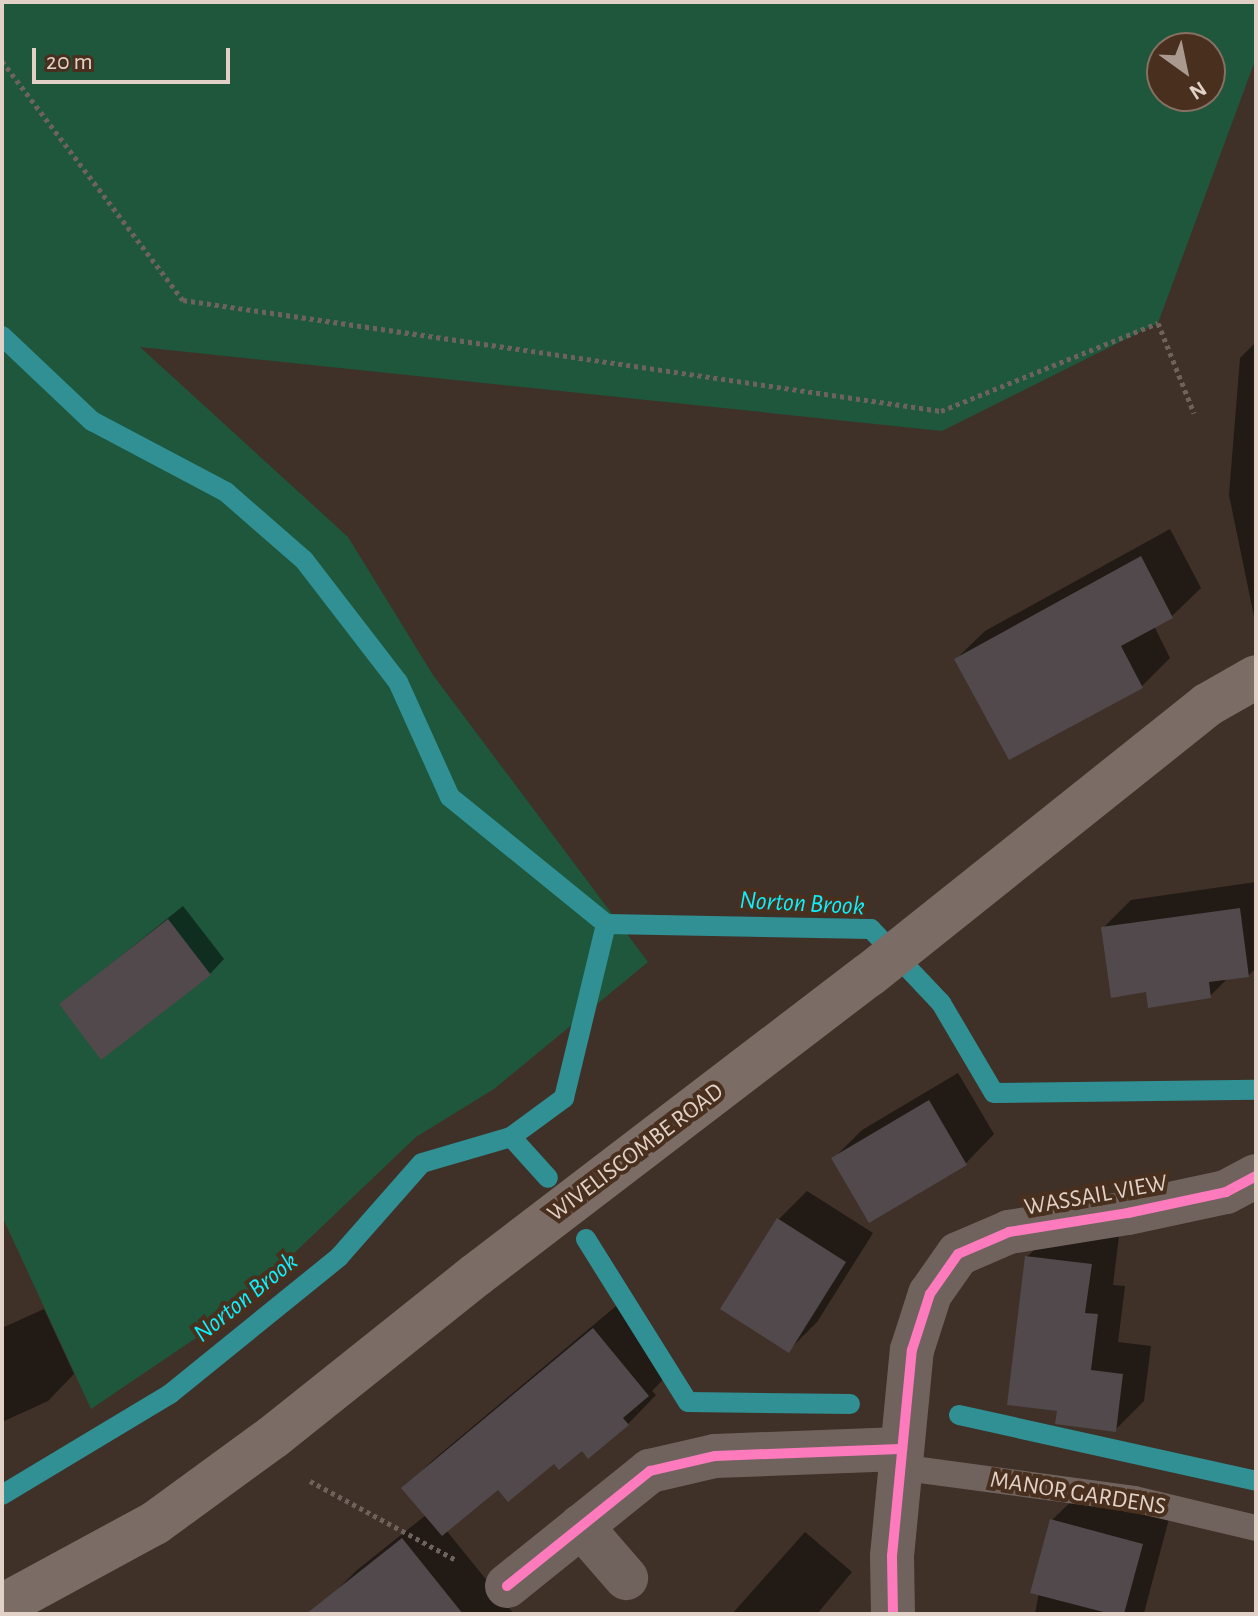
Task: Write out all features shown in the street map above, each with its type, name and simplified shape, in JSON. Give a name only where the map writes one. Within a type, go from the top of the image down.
[{"type":"main road","name":"WIVELISCOMBE ROAD","points":[[2,1606],[155,1523],[273,1437],[476,1275],[869,975],[1207,705],[1256,677]]},
{"type":"street","name":"WASSAIL VIEW","points":[[893,1614],[892,1556],[899,1458],[912,1350],[930,1294],[958,1254],[1009,1232],[1128,1213],[1226,1192],[1256,1176]]},
{"type":"street","points":[[507,1586],[650,1471],[715,1456],[899,1458]]},
{"type":"street","points":[[581,1526],[626,1578]]},
{"type":"lane","name":"MANOR GARDENS","points":[[899,1458],[1134,1499],[1256,1528]]},
{"type":"path","points":[[2,61],[183,300],[941,411],[1158,323],[1194,413]]},
{"type":"path","points":[[301,1483],[313,1481],[507,1586]]},
{"type":"green space","points":[[2,2],[1256,2],[1256,58],[1158,323],[942,431],[140,347],[348,537],[433,675],[648,962],[494,1089],[416,1137],[227,1317],[91,1409],[2,1216]]},
{"type":"building","points":[[1141,556],[1173,618],[1121,646],[1143,688],[1009,760],[954,659]]},
{"type":"building","points":[[1240,908],[1249,977],[1209,982],[1211,998],[1148,1008],[1146,992],[1111,998],[1101,927]]},
{"type":"building","points":[[168,919],[211,975],[101,1060],[59,1004]]},
{"type":"building","points":[[929,1100],[967,1165],[869,1223],[831,1158]]},
{"type":"building","points":[[777,1218],[846,1262],[789,1353],[720,1309]]},
{"type":"building","points":[[1025,1256],[1092,1264],[1085,1313],[1098,1314],[1091,1370],[1123,1374],[1116,1432],[1055,1424],[1057,1411],[1007,1405]]},
{"type":"building","points":[[593,1328],[649,1396],[623,1418],[629,1425],[588,1459],[582,1451],[559,1470],[554,1464],[508,1502],[498,1490],[442,1536],[401,1488]]},
{"type":"building","points":[[1050,1519],[1143,1544],[1124,1614],[1111,1614],[1030,1593]]},
{"type":"building","points":[[402,1538],[463,1614],[306,1614]]},
{"type":"waterway","points":[[2,336],[92,421],[226,492],[304,560],[398,682],[450,797],[606,924]]},
{"type":"waterway","name":"Norton Brook","points":[[2,1495],[170,1394],[339,1257],[422,1163],[511,1137],[564,1098],[606,924],[871,929],[941,1003],[994,1093],[1256,1090]]},
{"type":"waterway","name":"Norton Brook","points":[[511,1137],[548,1178]]},
{"type":"waterway","name":"Norton Brook","points":[[586,1239],[688,1402],[850,1404]]},
{"type":"waterway","name":"Norton Brook","points":[[959,1415],[1256,1481]]},
{"type":"cycle path","points":[[893,1614],[892,1556],[912,1350],[930,1294],[958,1254],[1009,1232],[1128,1213],[1226,1192],[1256,1176]]},
{"type":"cycle path","points":[[507,1586],[650,1471],[715,1456],[900,1449]]}]
